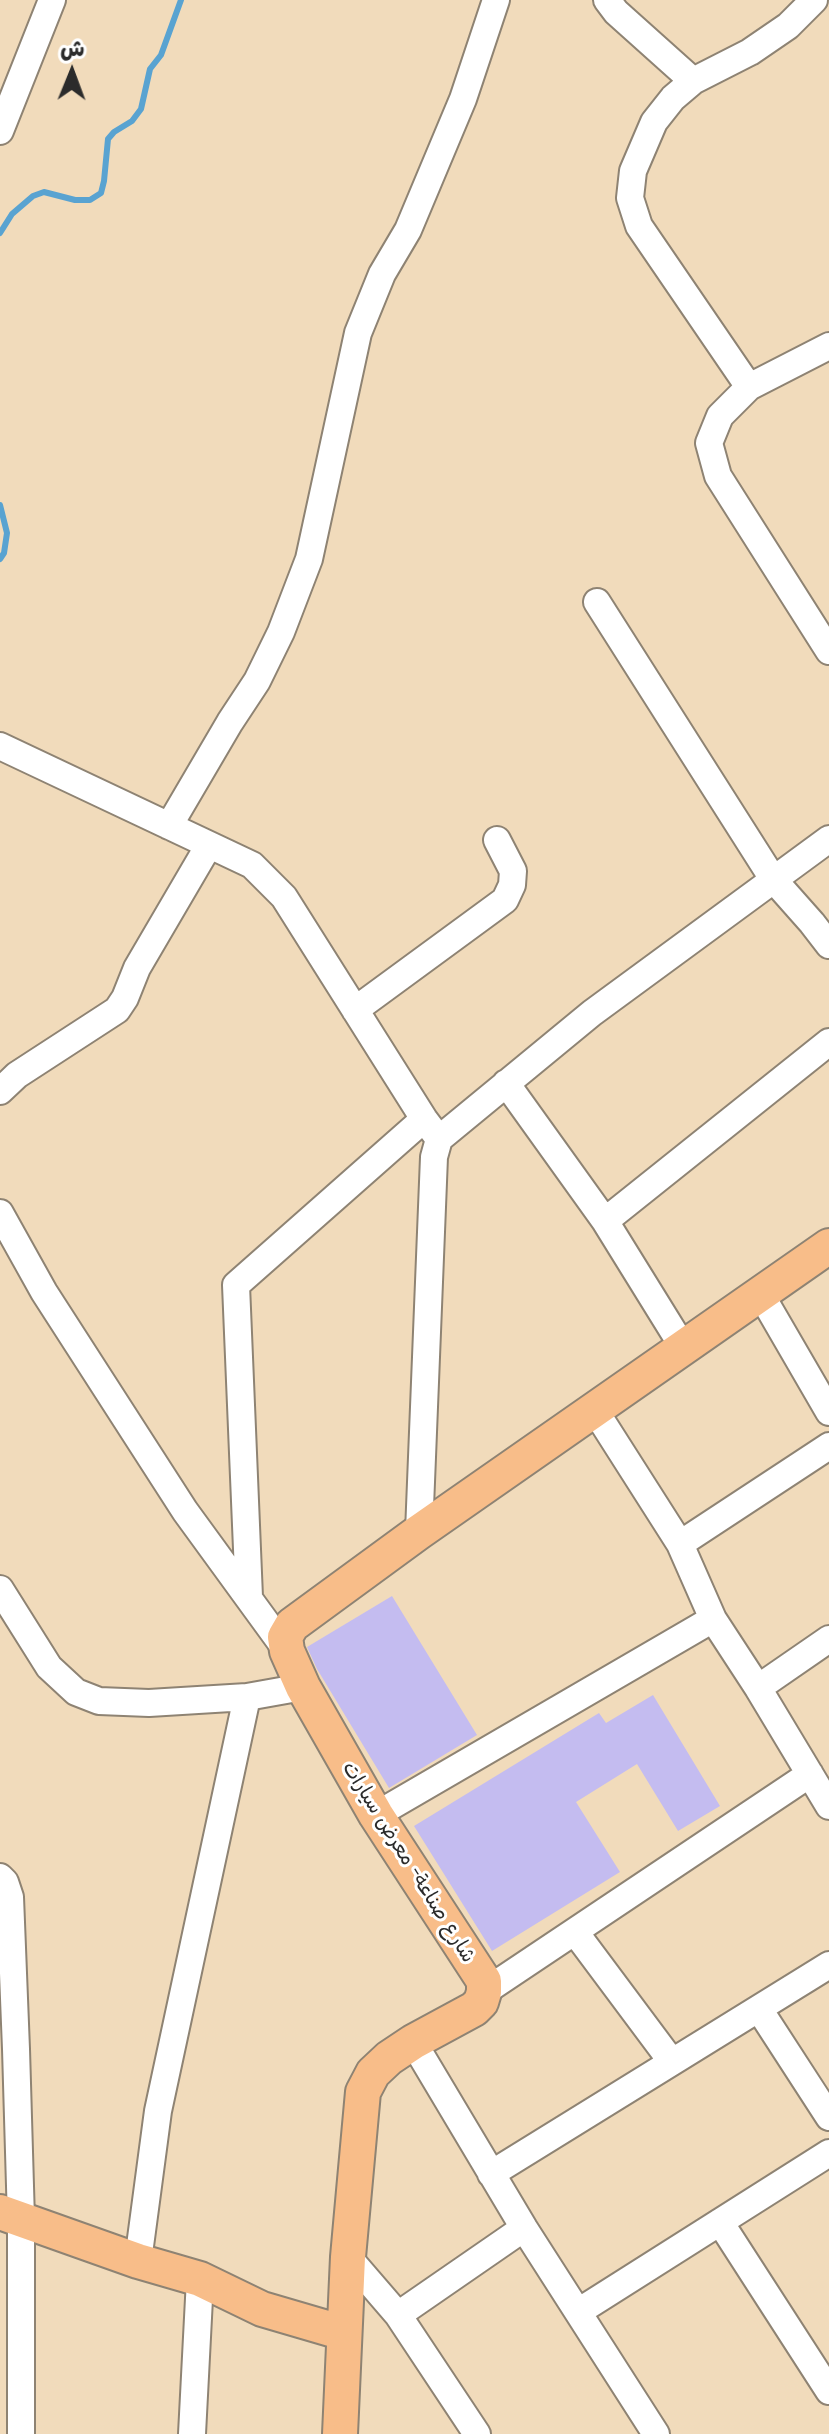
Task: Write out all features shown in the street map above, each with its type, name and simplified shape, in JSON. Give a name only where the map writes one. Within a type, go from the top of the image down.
[{"type":"main road","points":[[290,1638],[419,1532],[829,1246]]},
{"type":"main road","name":"شارع صناعة- معرض سيارات","points":[[290,1638],[303,1687],[376,1815],[479,1971],[484,1981],[484,1992]]},
{"type":"main road","points":[[340,2434],[348,2257],[363,2092],[381,2065],[413,2042],[474,2009],[481,2002],[484,1992]]},
{"type":"main road","points":[[10,2216],[138,2261],[200,2279],[262,2309],[344,2333]]},
{"type":"street","points":[[0,131],[10,78],[52,0]]},
{"type":"street","points":[[169,826],[257,681],[287,617],[309,559],[358,333],[382,274],[408,230],[463,99],[496,0]]},
{"type":"street","points":[[607,0],[616,12],[693,81]]},
{"type":"street","points":[[749,387],[639,226],[630,198],[633,171],[654,122],[673,98],[693,81],[750,52],[788,26],[814,0]]},
{"type":"street","points":[[829,346],[749,387],[720,416],[709,443],[718,476],[829,651]]},
{"type":"street","points":[[597,602],[773,879],[829,945]]},
{"type":"street","points":[[0,746],[252,865],[284,897],[431,1129],[434,1157],[419,1532]]},
{"type":"street","points":[[249,1597],[236,1285],[431,1129],[506,1083],[592,1013],[829,839]]},
{"type":"street","points":[[355,1010],[505,900],[512,885],[513,871],[497,840]]},
{"type":"street","points":[[0,1091],[17,1075],[117,1010],[137,968],[209,845]]},
{"type":"street","points":[[605,1221],[829,1042]]},
{"type":"street","points":[[506,1083],[605,1221],[683,1347]]},
{"type":"street","points":[[0,1213],[44,1292],[177,1498],[249,1597],[290,1638]]},
{"type":"street","points":[[760,1293],[829,1412]]},
{"type":"street","points":[[594,1409],[680,1544],[713,1619],[829,1806]]},
{"type":"street","points":[[680,1544],[829,1446]]},
{"type":"street","points":[[0,1589],[49,1667],[76,1692],[99,1701],[149,1703],[247,1697],[303,1687]]},
{"type":"street","points":[[376,1815],[713,1619]]},
{"type":"street","points":[[758,1688],[829,1639]]},
{"type":"street","points":[[138,2261],[158,2111],[247,1697]]},
{"type":"street","points":[[484,1992],[810,1774]]},
{"type":"street","points":[[0,1877],[10,1897],[11,2372],[21,2434]]},
{"type":"street","points":[[575,1932],[672,2062]]},
{"type":"street","points":[[491,2174],[829,1965]]},
{"type":"street","points":[[759,2009],[829,2117]]},
{"type":"street","points":[[413,2042],[524,2228],[656,2434]]},
{"type":"street","points":[[578,2312],[829,2153]]},
{"type":"street","points":[[720,2222],[828,2389]]},
{"type":"street","points":[[398,2315],[524,2228]]},
{"type":"street","points":[[348,2257],[398,2315],[471,2432]]},
{"type":"street","points":[[192,2434],[200,2279]]},
{"type":"building","points":[[392,1596],[477,1735],[389,1788],[317,1669],[307,1647]]},
{"type":"building","points":[[653,1695],[720,1806],[678,1831],[637,1764],[576,1802],[620,1872],[492,1951],[414,1826],[599,1713],[606,1723]]},
{"type":"waterway","points":[[0,233],[12,214],[33,196],[44,192],[75,200],[90,200],[101,193],[108,139],[132,121],[141,109],[150,69],[161,55],[181,0]]},
{"type":"waterway","points":[[0,505],[7,533],[0,559]]}]
